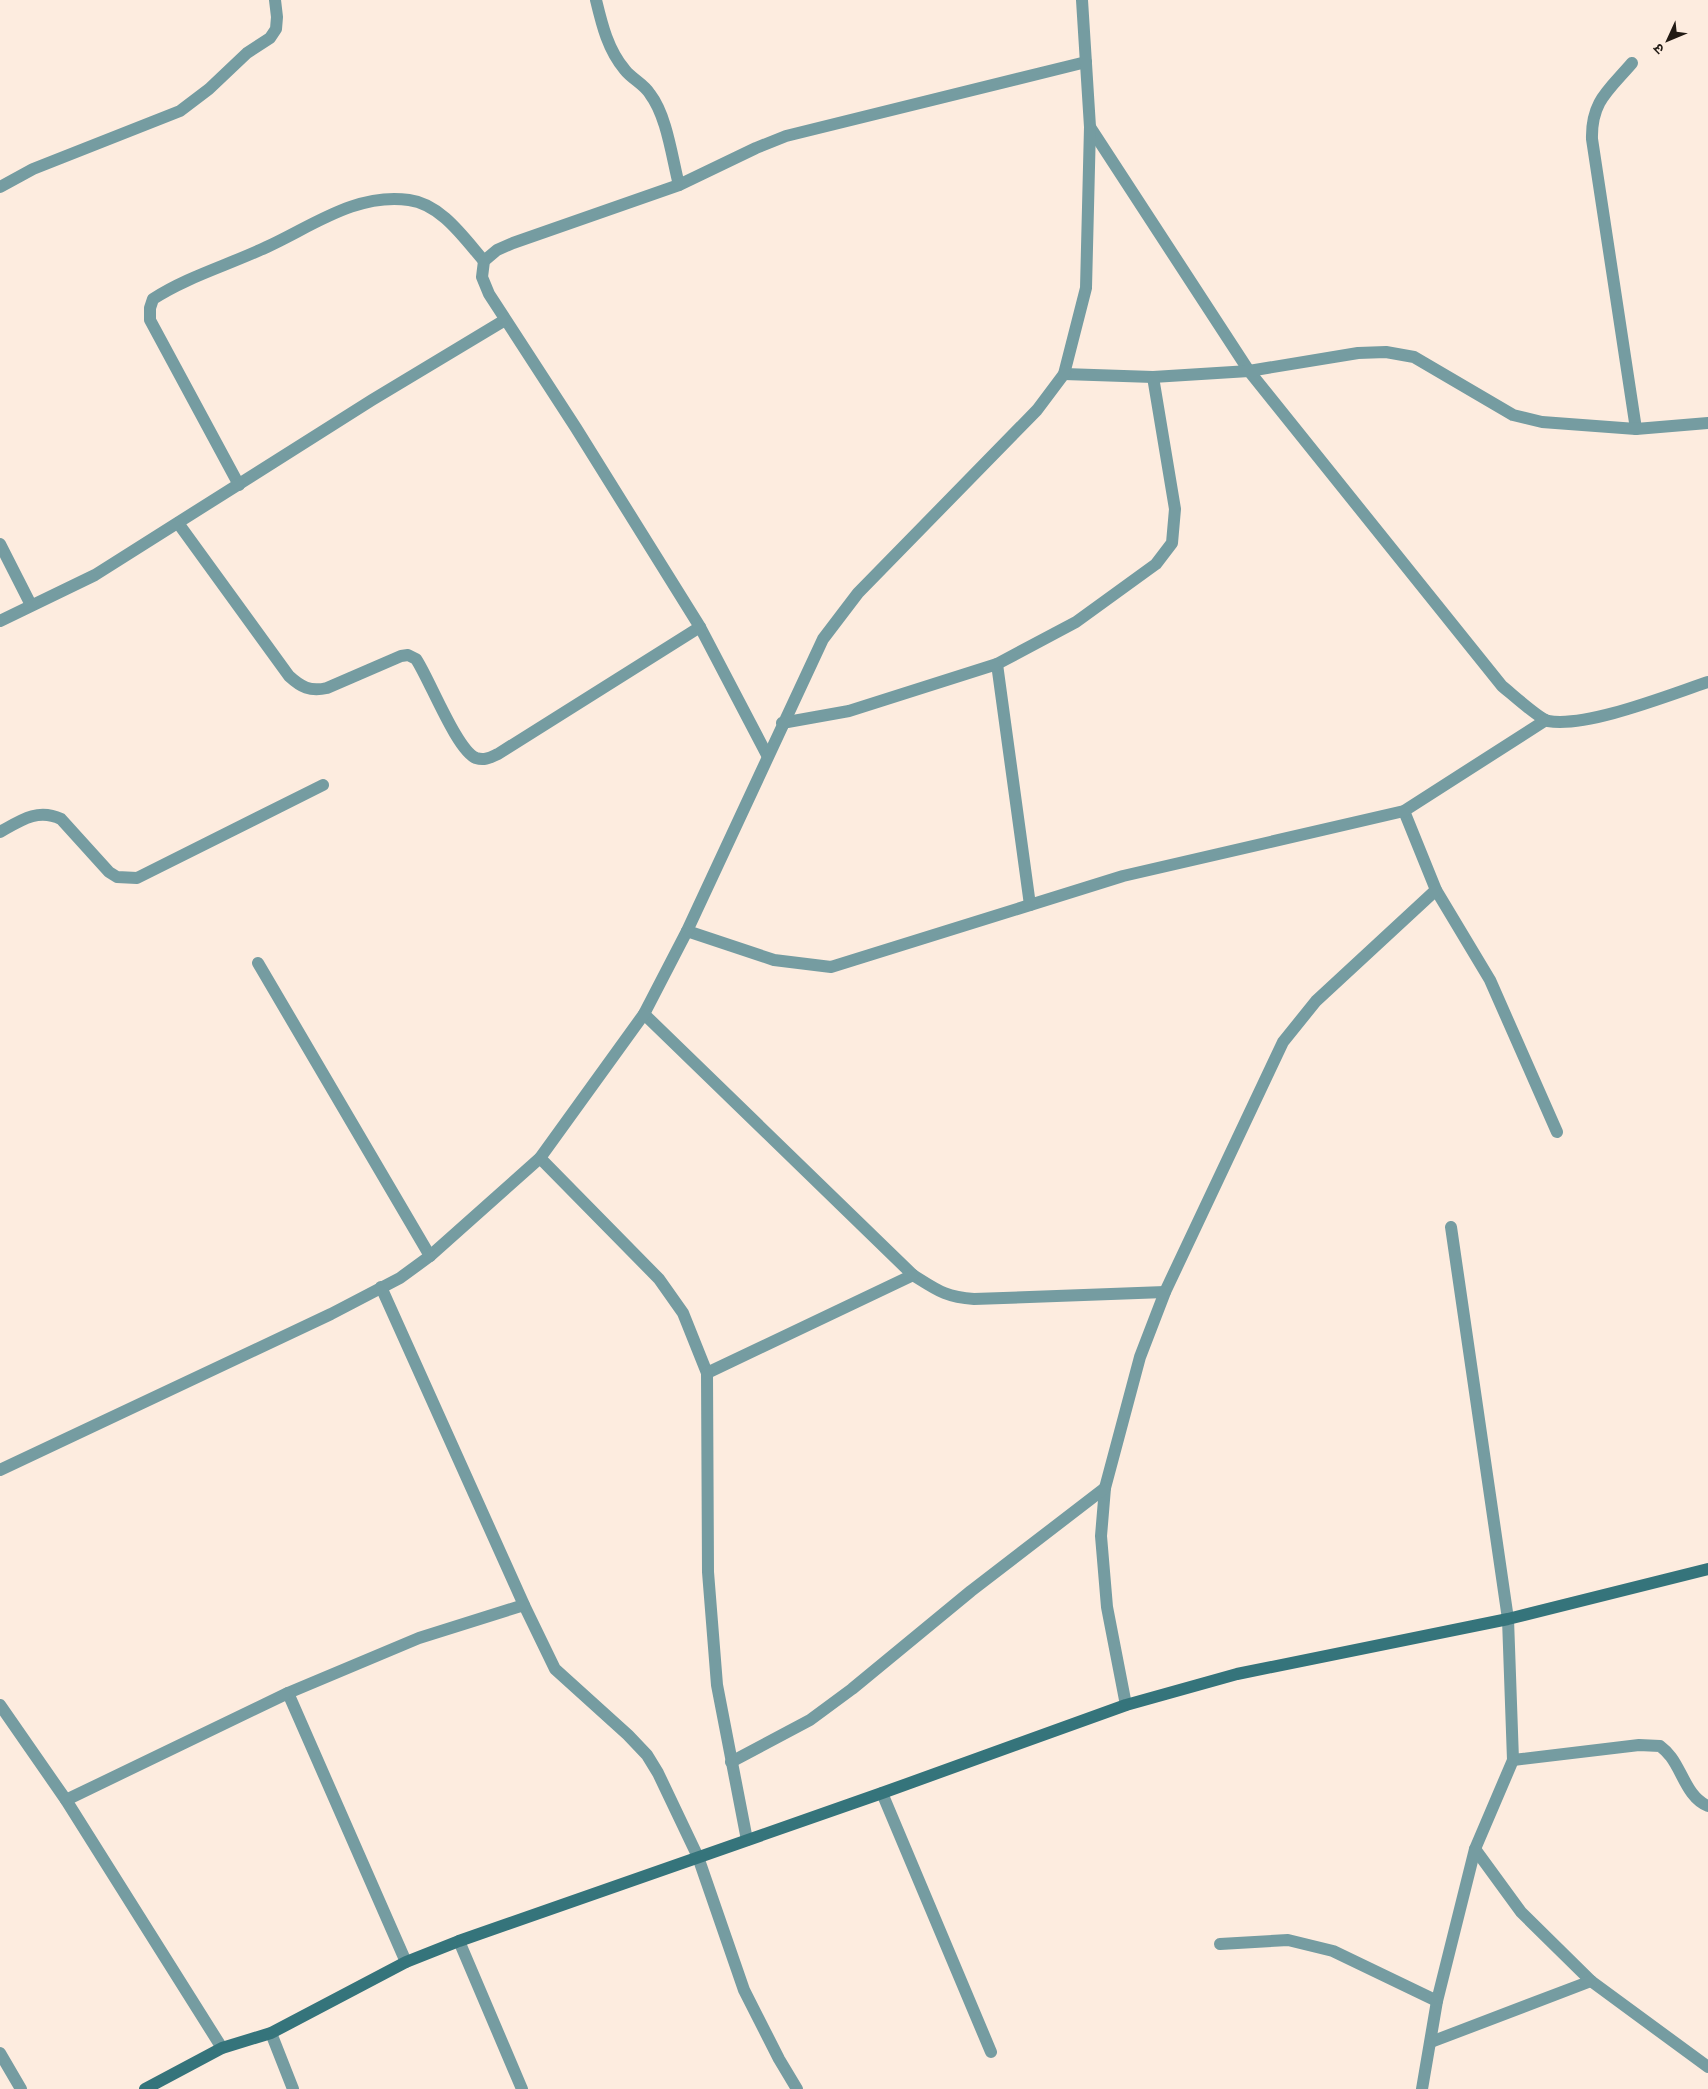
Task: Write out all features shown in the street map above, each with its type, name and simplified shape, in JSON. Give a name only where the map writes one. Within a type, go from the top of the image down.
[{"type":"street","points":[[0,187],[34,169],[180,111],[209,89],[247,53],[270,38],[276,29],[278,17],[275,0]]},
{"type":"street","points":[[596,0],[604,34],[612,49],[625,70],[650,93],[661,116],[679,185]]},
{"type":"street","points":[[0,1470],[331,1314],[400,1278],[430,1256],[540,1158],[644,1014],[687,931],[767,755],[823,639],[858,592],[1037,410],[1064,374],[1086,288],[1090,127],[1082,32],[1082,0]]},
{"type":"street","points":[[767,755],[700,627],[576,428],[489,294],[482,277],[484,260],[496,250],[513,242],[679,185],[756,148],[786,136],[1086,62]]},
{"type":"street","points":[[1632,62],[1597,103],[1592,122],[1594,149],[1636,428]]},
{"type":"street","points":[[1090,127],[1249,371],[1502,686],[1546,720],[1576,722],[1635,706],[1708,682]]},
{"type":"street","points":[[239,485],[150,320],[150,308],[153,299],[173,288],[278,242],[339,210],[376,200],[409,200],[427,206],[443,216],[484,260]]},
{"type":"street","points":[[0,621],[95,575],[372,400],[505,320]]},
{"type":"street","points":[[1064,374],[1153,377],[1249,371],[1358,353],[1386,352],[1414,357],[1513,415],[1542,422],[1636,428],[1708,423]]},
{"type":"street","points":[[782,723],[849,711],[997,664],[1076,622],[1156,564],[1172,542],[1175,509],[1153,377]]},
{"type":"street","points":[[178,523],[289,676],[301,687],[315,690],[327,688],[401,656],[408,655],[419,663],[456,735],[467,752],[476,758],[486,760],[700,627]]},
{"type":"street","points":[[0,544],[31,605]]},
{"type":"street","points":[[997,664],[1030,905]]},
{"type":"street","points":[[687,931],[774,960],[831,967],[1122,876],[1404,811],[1546,720]]},
{"type":"street","points":[[0,832],[24,818],[39,813],[50,814],[61,819],[109,872],[117,877],[138,878],[323,785]]},
{"type":"street","points":[[1404,811],[1436,890],[1490,980],[1557,1132]]},
{"type":"street","points":[[1126,1705],[1106,1598],[1100,1536],[1105,1488],[1140,1357],[1166,1292],[1283,1042],[1316,1002],[1436,890]]},
{"type":"street","points":[[258,963],[430,1256]]},
{"type":"street","points":[[644,1014],[913,1275],[947,1296],[966,1299],[1166,1292]]},
{"type":"street","points":[[540,1158],[659,1279],[683,1313],[706,1373],[708,1572],[717,1685],[747,1840]]},
{"type":"street","points":[[1422,2089],[1432,2042],[1437,2001],[1475,1849],[1513,1760],[1508,1619],[1451,1227]]},
{"type":"street","points":[[706,1373],[913,1275]]},
{"type":"street","points":[[381,1287],[524,1605],[555,1669],[647,1755],[658,1773],[698,1856],[744,1990],[779,2059],[797,2089]]},
{"type":"street","points":[[731,1762],[810,1720],[838,1700],[971,1591],[1105,1488]]},
{"type":"street","points":[[145,2089],[222,2048],[270,2033],[406,1962],[459,1941],[882,1793],[1126,1705],[1237,1674],[1508,1619],[1708,1569]]},
{"type":"street","points":[[66,1800],[288,1693],[419,1638],[524,1605]]},
{"type":"street","points":[[288,1693],[406,1962]]},
{"type":"street","points":[[0,1705],[66,1800],[220,2041],[222,2048]]},
{"type":"street","points":[[1513,1760],[1639,1745],[1660,1746],[1671,1756],[1690,1791],[1700,1803],[1708,1806]]},
{"type":"street","points":[[882,1793],[991,2052]]},
{"type":"street","points":[[1475,1849],[1521,1912],[1591,1981],[1708,2067]]},
{"type":"street","points":[[1220,1944],[1288,1940],[1333,1951],[1437,2001]]},
{"type":"street","points":[[459,1941],[522,2089]]},
{"type":"street","points":[[1432,2042],[1591,1981]]},
{"type":"street","points":[[270,2033],[293,2089]]},
{"type":"street","points":[[0,2053],[21,2089]]}]
